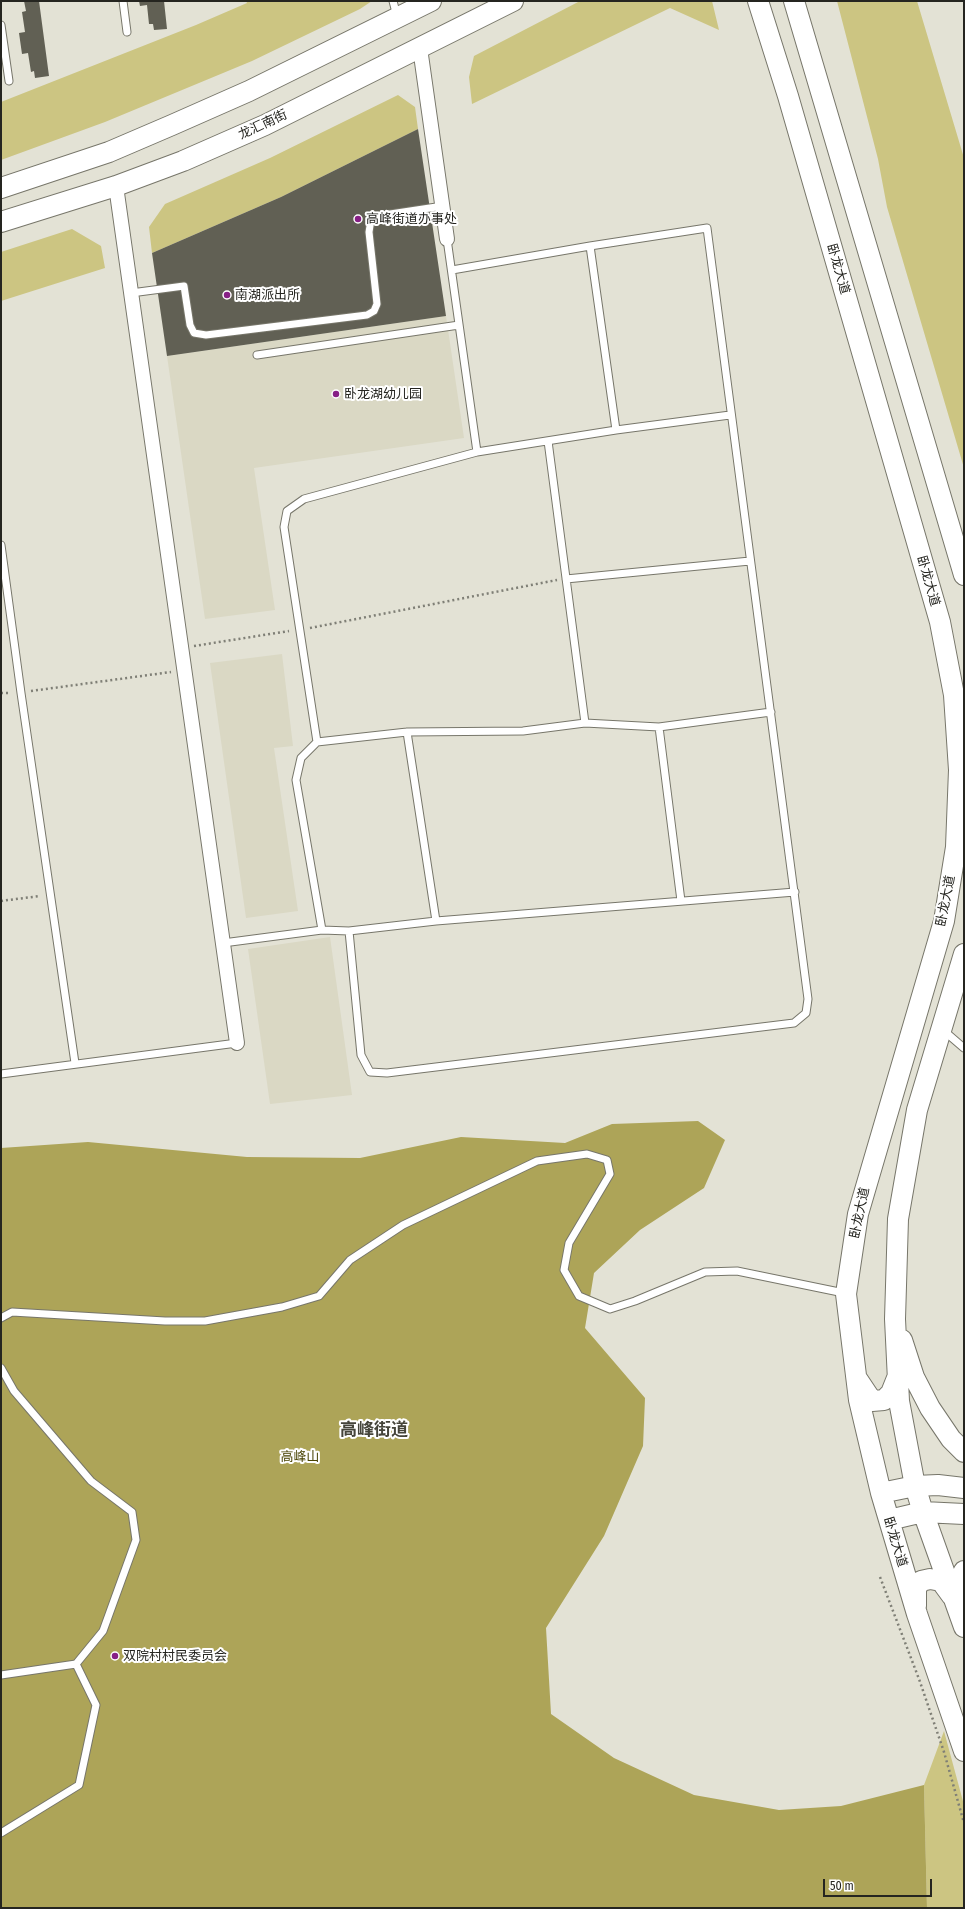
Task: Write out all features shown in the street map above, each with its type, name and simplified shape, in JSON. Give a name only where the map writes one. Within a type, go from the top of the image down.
[{"type":"main road","points":[[1,188],[109,152],[172,125],[249,91],[395,10],[431,1]]},
{"type":"main road","name":"龙汇南街","points":[[1,222],[116,186],[183,161],[265,125],[513,1]]},
{"type":"main road","name":"卧龙大道","points":[[758,1],[788,96],[940,622],[954,695],[959,770],[956,847],[944,921],[858,1214],[846,1294],[859,1400],[881,1493],[917,1614],[964,1751]]},
{"type":"main road","points":[[794,1],[964,575]]},
{"type":"main road","points":[[958,1611],[915,1486],[899,1401],[895,1319],[898,1219],[917,1110],[964,954]]},
{"type":"main road","points":[[895,1319],[914,1377],[930,1408],[951,1439],[964,1452]]},
{"type":"main road","points":[[856,1377],[872,1401],[884,1400],[892,1392],[897,1378]]},
{"type":"main road","points":[[881,1493],[915,1486],[938,1485],[964,1488]]},
{"type":"main road","points":[[889,1520],[923,1512],[964,1514]]},
{"type":"main road","points":[[958,1611],[957,1585],[964,1571]]},
{"type":"main road","points":[[917,1614],[916,1588],[921,1581],[930,1578],[941,1582],[958,1611]]},
{"type":"street","points":[[420,48],[448,239]]},
{"type":"street","points":[[116,186],[237,1043]]},
{"type":"lane","points":[[123,1],[127,32]]},
{"type":"lane","points":[[1,25],[9,81]]},
{"type":"lane","points":[[131,293],[184,286],[190,325],[194,333],[206,335],[367,315],[374,311],[377,304],[369,232],[370,220],[377,216],[443,206]]},
{"type":"lane","points":[[349,931],[361,1055],[370,1072],[387,1073],[794,1023],[806,1013],[808,1000],[771,712],[730,415],[707,228],[590,246],[452,270]]},
{"type":"lane","points":[[448,239],[477,452]]},
{"type":"lane","points":[[590,246],[616,430]]},
{"type":"lane","points":[[257,355],[460,325]]},
{"type":"lane","points":[[317,742],[284,527],[287,511],[304,499],[477,452],[548,442],[616,430],[730,415]]},
{"type":"lane","points":[[548,442],[585,723]]},
{"type":"lane","points":[[1,545],[75,1063]]},
{"type":"lane","points":[[566,578],[750,561]]},
{"type":"lane","points":[[322,930],[296,780],[301,758],[317,742],[407,732],[523,731],[585,723],[659,727],[771,712]]},
{"type":"lane","points":[[659,727],[682,901]]},
{"type":"lane","points":[[407,732],[436,921]]},
{"type":"lane","points":[[223,943],[322,930],[349,931],[436,921],[794,892]]},
{"type":"lane","points":[[941,1029],[964,1048]]},
{"type":"lane","points":[[1,1074],[75,1063],[237,1043]]},
{"type":"lane","points":[[1,1318],[12,1312],[165,1321],[204,1321],[282,1308],[318,1296],[350,1260],[403,1226],[537,1161],[587,1154],[607,1160],[610,1174],[570,1243],[564,1270],[579,1296],[610,1309],[635,1301],[705,1272],[737,1271],[846,1294]]},
{"type":"lane","points":[[1,1368],[14,1391],[91,1481],[132,1512],[136,1540],[103,1631],[76,1664],[1,1675]]},
{"type":"lane","points":[[1,1833],[79,1786],[96,1705],[76,1664]]},
{"type":"path","points":[[181,648],[299,630],[566,578]]},
{"type":"path","points":[[1,693],[21,693],[184,670]]},
{"type":"path","points":[[1,901],[50,894]]},
{"type":"path","points":[[880,1577],[944,1752],[964,1823]]},
{"type":"shaded area","points":[[246,1],[372,1],[360,9],[252,61],[105,122],[1,160],[1,102],[196,25],[247,3]]},
{"type":"shaded area","points":[[580,1],[712,1],[719,30],[670,8],[472,104],[469,77],[474,56]]},
{"type":"shaded area","points":[[837,1],[917,1],[964,158],[964,468],[887,207],[878,159]]},
{"type":"shaded area","points":[[398,95],[415,107],[418,129],[281,197],[152,253],[149,227],[165,204],[270,158]]},
{"type":"shaded area","points":[[72,229],[101,246],[105,268],[1,301],[1,252]]},
{"type":"shaded area","name":"卧龙湖幼儿园","points":[[446,316],[464,438],[254,468],[275,610],[205,619],[167,356]]},
{"type":"shaded area","points":[[282,654],[293,746],[274,748],[298,911],[246,918],[210,663]]},
{"type":"shaded area","points":[[330,937],[352,1095],[270,1104],[248,949]]},
{"type":"shaded area","points":[[944,1731],[964,1805],[964,1908],[927,1908],[924,1785]]},
{"type":"green space","name":"高峰山","points":[[698,1121],[725,1140],[704,1188],[640,1230],[594,1273],[585,1328],[645,1398],[643,1446],[604,1536],[546,1628],[551,1714],[614,1758],[694,1795],[779,1810],[841,1806],[924,1785],[927,1908],[1,1908],[1,1148],[88,1142],[247,1157],[360,1158],[461,1137],[565,1143],[612,1124]]},
{"type":"building","points":[[24,1],[39,1],[49,76],[35,78],[34,71],[31,72],[28,53],[22,54],[19,33],[25,32],[22,12],[26,11]]},
{"type":"building","points":[[139,1],[164,1],[167,29],[154,30],[153,24],[149,24],[147,5],[140,6]]},
{"type":"building","points":[[418,129],[446,316],[167,356],[152,253],[281,197]]},
{"type":"place","name":"高峰街道办事处","points":[[358,219]]},
{"type":"place","name":"南湖派出所","points":[[227,295]]},
{"type":"place","name":"卧龙湖幼儿园","points":[[336,394]]},
{"type":"place","name":"双院村村民委员会","points":[[115,1656]]},
{"type":"district","name":"高峰街道","points":[[374,1430]]}]
